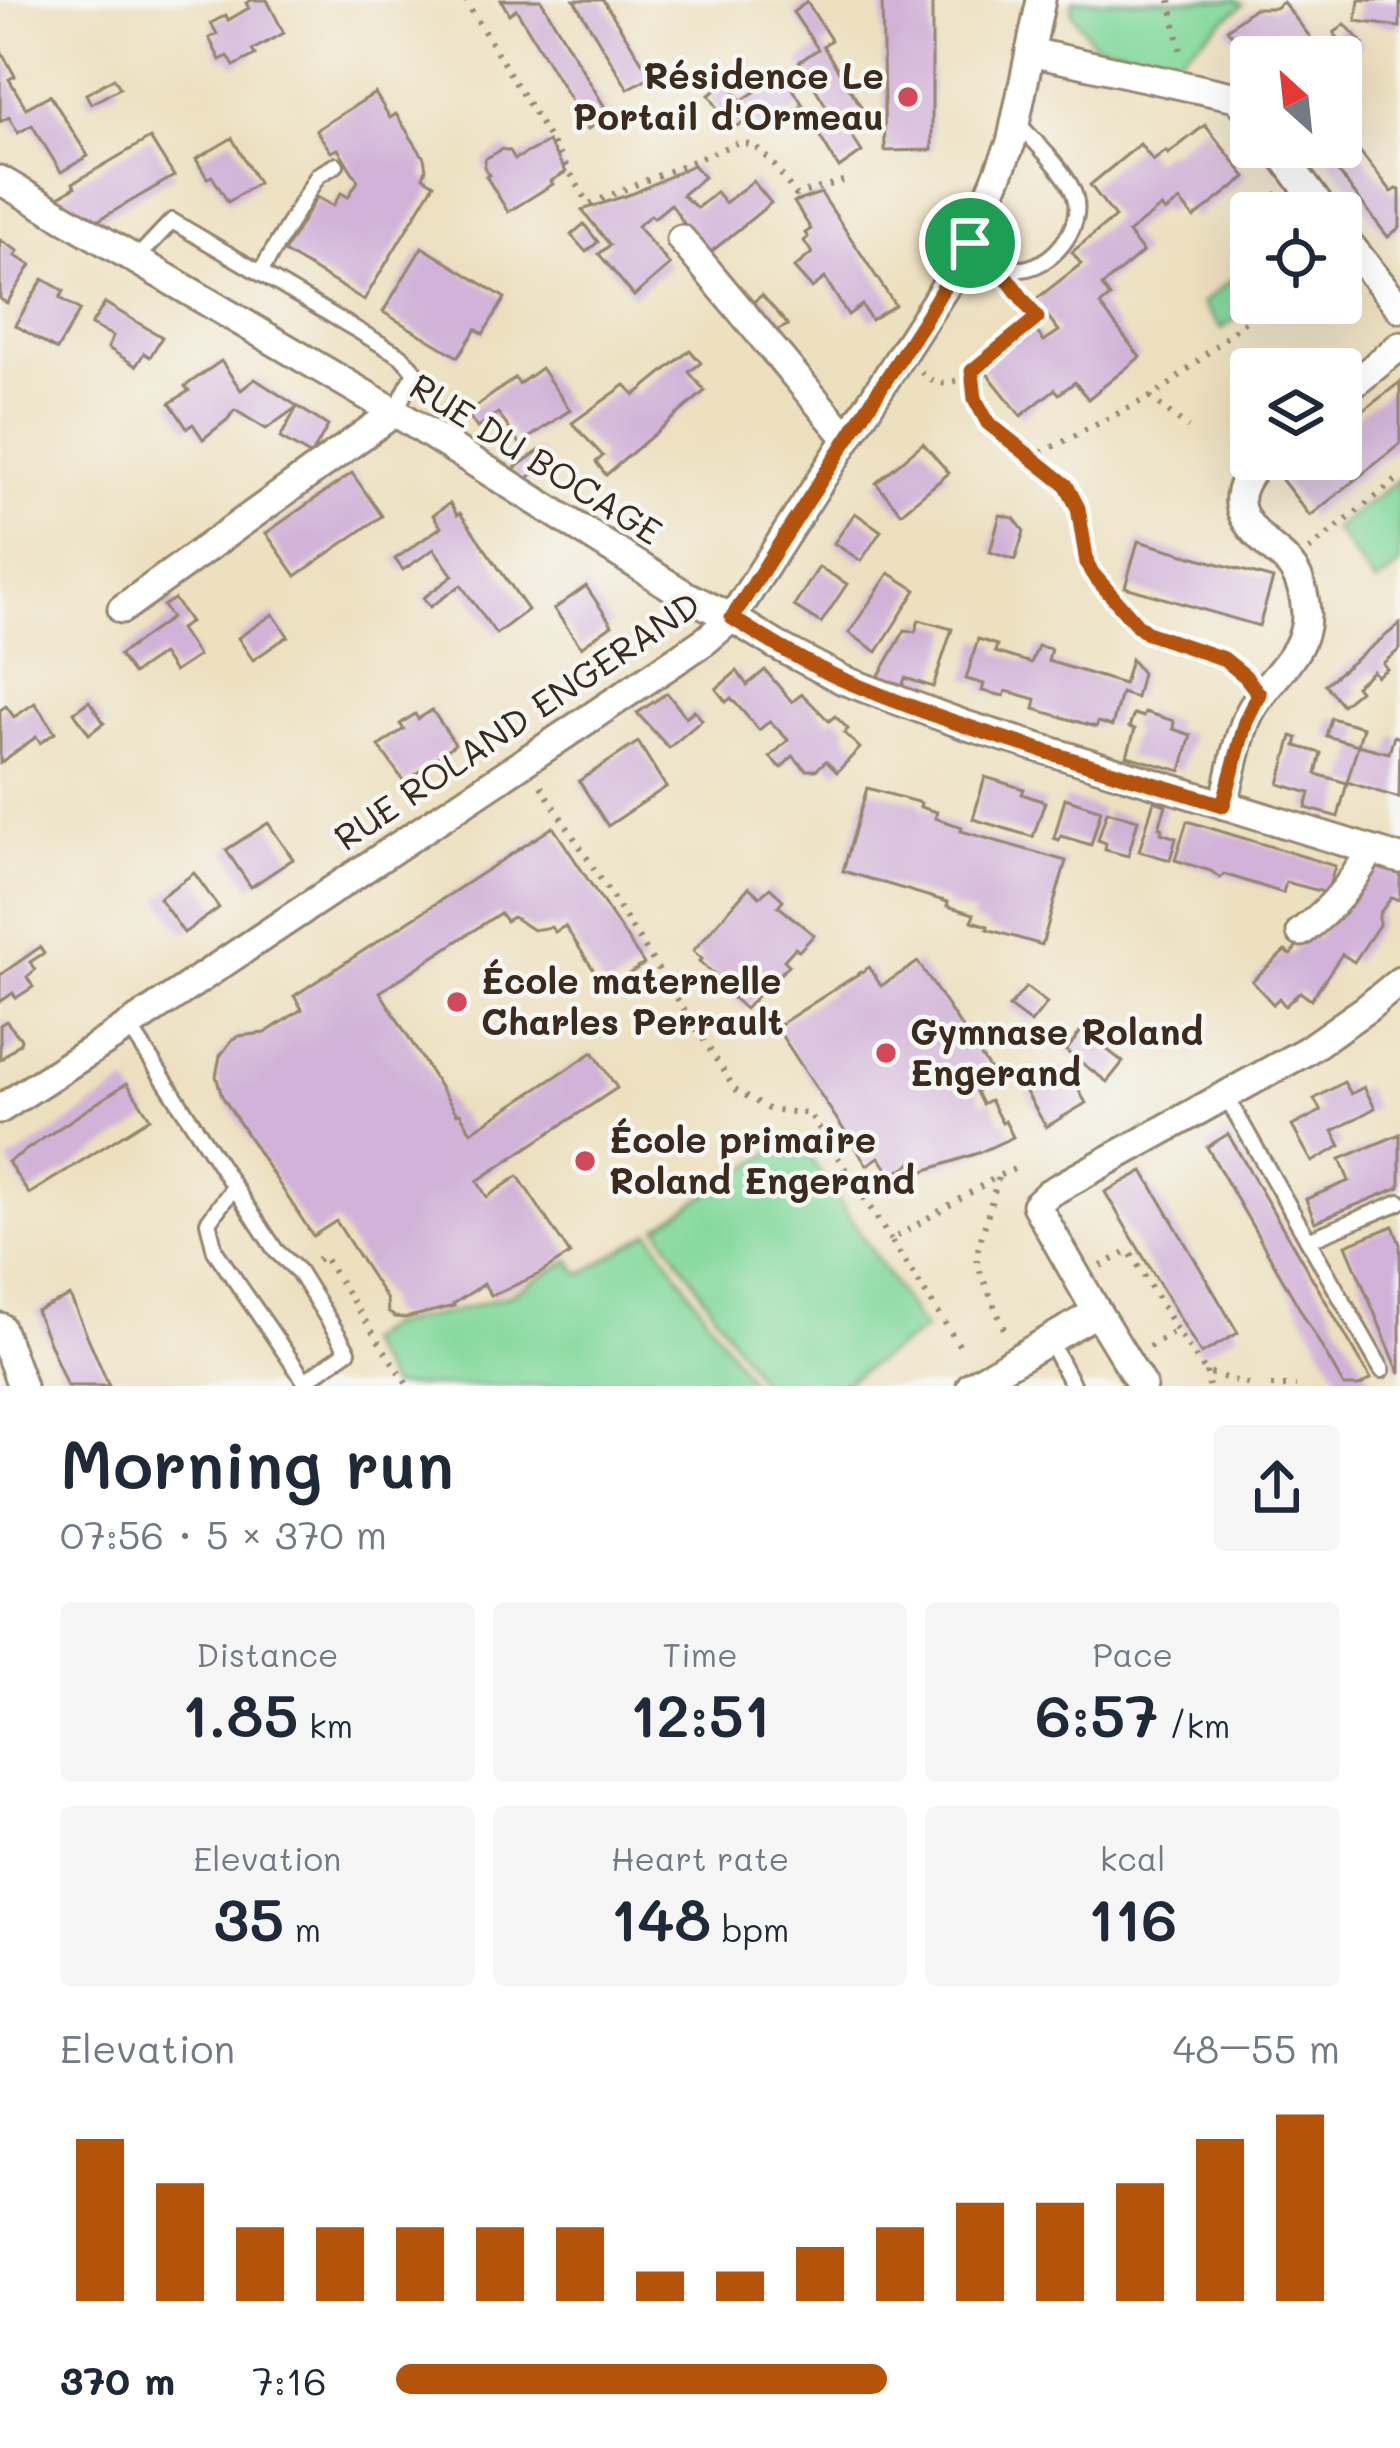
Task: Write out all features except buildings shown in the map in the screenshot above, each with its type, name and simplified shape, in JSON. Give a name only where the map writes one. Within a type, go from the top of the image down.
[{"type":"street","name":"RUE ROLAND ENGERAND","points":[[0,1109],[712,636],[732,618],[963,259],[980,250],[1011,143],[1041,0]]},
{"type":"street","points":[[1030,52],[1230,96]]},
{"type":"street","name":"RUE DU BOCAGE","points":[[0,180],[395,412],[685,596],[843,680],[965,725],[1400,860]]},
{"type":"street","points":[[681,239],[847,438]]},
{"type":"street","points":[[1362,260],[1400,308]]},
{"type":"street","points":[[1362,377],[1400,346]]},
{"type":"street","points":[[122,609],[395,412]]},
{"type":"street","points":[[1223,805],[1246,721],[1259,694],[1304,638],[1306,614],[1299,580],[1290,564],[1258,536],[1240,505],[1238,492],[1245,480]]},
{"type":"street","points":[[1301,932],[1328,912],[1370,852]]},
{"type":"street","points":[[1142,1386],[1036,1205],[1049,1193],[1306,1051],[1400,981]]},
{"type":"street","points":[[971,1386],[1097,1312]]},
{"type":"street","points":[[0,1327],[22,1386]]},
{"type":"lane","points":[[980,250],[1007,267],[1029,268],[1057,249],[1076,219],[1077,202],[1067,180],[1016,121]]},
{"type":"lane","points":[[260,273],[318,175],[336,166]]},
{"type":"lane","points":[[135,260],[172,221],[401,356],[415,372],[395,412]]},
{"type":"lane","points":[[129,1026],[276,1251],[298,1271],[348,1351],[306,1383],[214,1251],[208,1222],[234,1187]]},
{"type":"lane","points":[[1226,1096],[1382,1370]]},
{"type":"lane","points":[[1308,1240],[1400,1202]]},
{"type":"lane","points":[[1049,1340],[1073,1386]]},
{"type":"path","points":[[465,0],[589,204],[734,142],[754,145],[796,196],[846,179]]},
{"type":"path","points":[[1170,0],[1182,59],[1180,85]]},
{"type":"path","points":[[904,350],[922,373],[945,385],[972,371],[1037,318],[980,250]]},
{"type":"path","points":[[1031,458],[1150,397],[1243,324]]},
{"type":"path","points":[[972,371],[975,399],[988,423],[1066,485],[1092,573],[1138,626],[1224,659],[1259,694]]},
{"type":"path","points":[[1150,397],[1188,428]]},
{"type":"path","points":[[1290,564],[1400,477]]},
{"type":"path","points":[[536,778],[734,1089],[768,1109],[809,1114],[959,1345]]},
{"type":"path","points":[[891,1240],[1017,1168]]},
{"type":"path","points":[[998,1176],[977,1264],[1008,1339]]},
{"type":"path","points":[[1078,1279],[1129,1250],[1206,1372],[1209,1386]]},
{"type":"path","points":[[298,1271],[323,1256],[408,1386]]},
{"type":"path","points":[[1156,1342],[1176,1330]]},
{"type":"path","points":[[1206,1372],[1253,1386]]},
{"type":"path","points":[[1271,1386],[1294,1386]]},
{"type":"green space","points":[[1073,0],[1236,0],[1243,5],[1174,61],[1093,43],[1072,12]]},
{"type":"green space","points":[[1230,281],[1230,323],[1222,329],[1202,304]]},
{"type":"green space","points":[[1400,478],[1400,566],[1376,584],[1334,529]]},
{"type":"green space","points":[[796,1136],[924,1330],[839,1386],[763,1386],[658,1227]]},
{"type":"green space","points":[[650,1232],[753,1386],[391,1386],[363,1342],[389,1325],[509,1295],[570,1260],[581,1275]]},
{"type":"place","name":"Résidence Le Portail d'Ormeau","points":[[908,97]]},
{"type":"place","name":"École maternelle Charles Perrault","points":[[457,1002]]},
{"type":"place","name":"Gymnase Roland Engerand","points":[[886,1053]]},
{"type":"place","name":"École primaire Roland Engerand","points":[[585,1161]]},
{"type":"route","points":[[970,243],[991,257],[1037,318],[972,371],[979,410],[988,423],[1066,485],[1078,508],[1083,552],[1092,573],[1138,626],[1224,659],[1259,694],[1246,721],[1223,805],[965,725],[843,680],[732,618],[970,243]]}]
